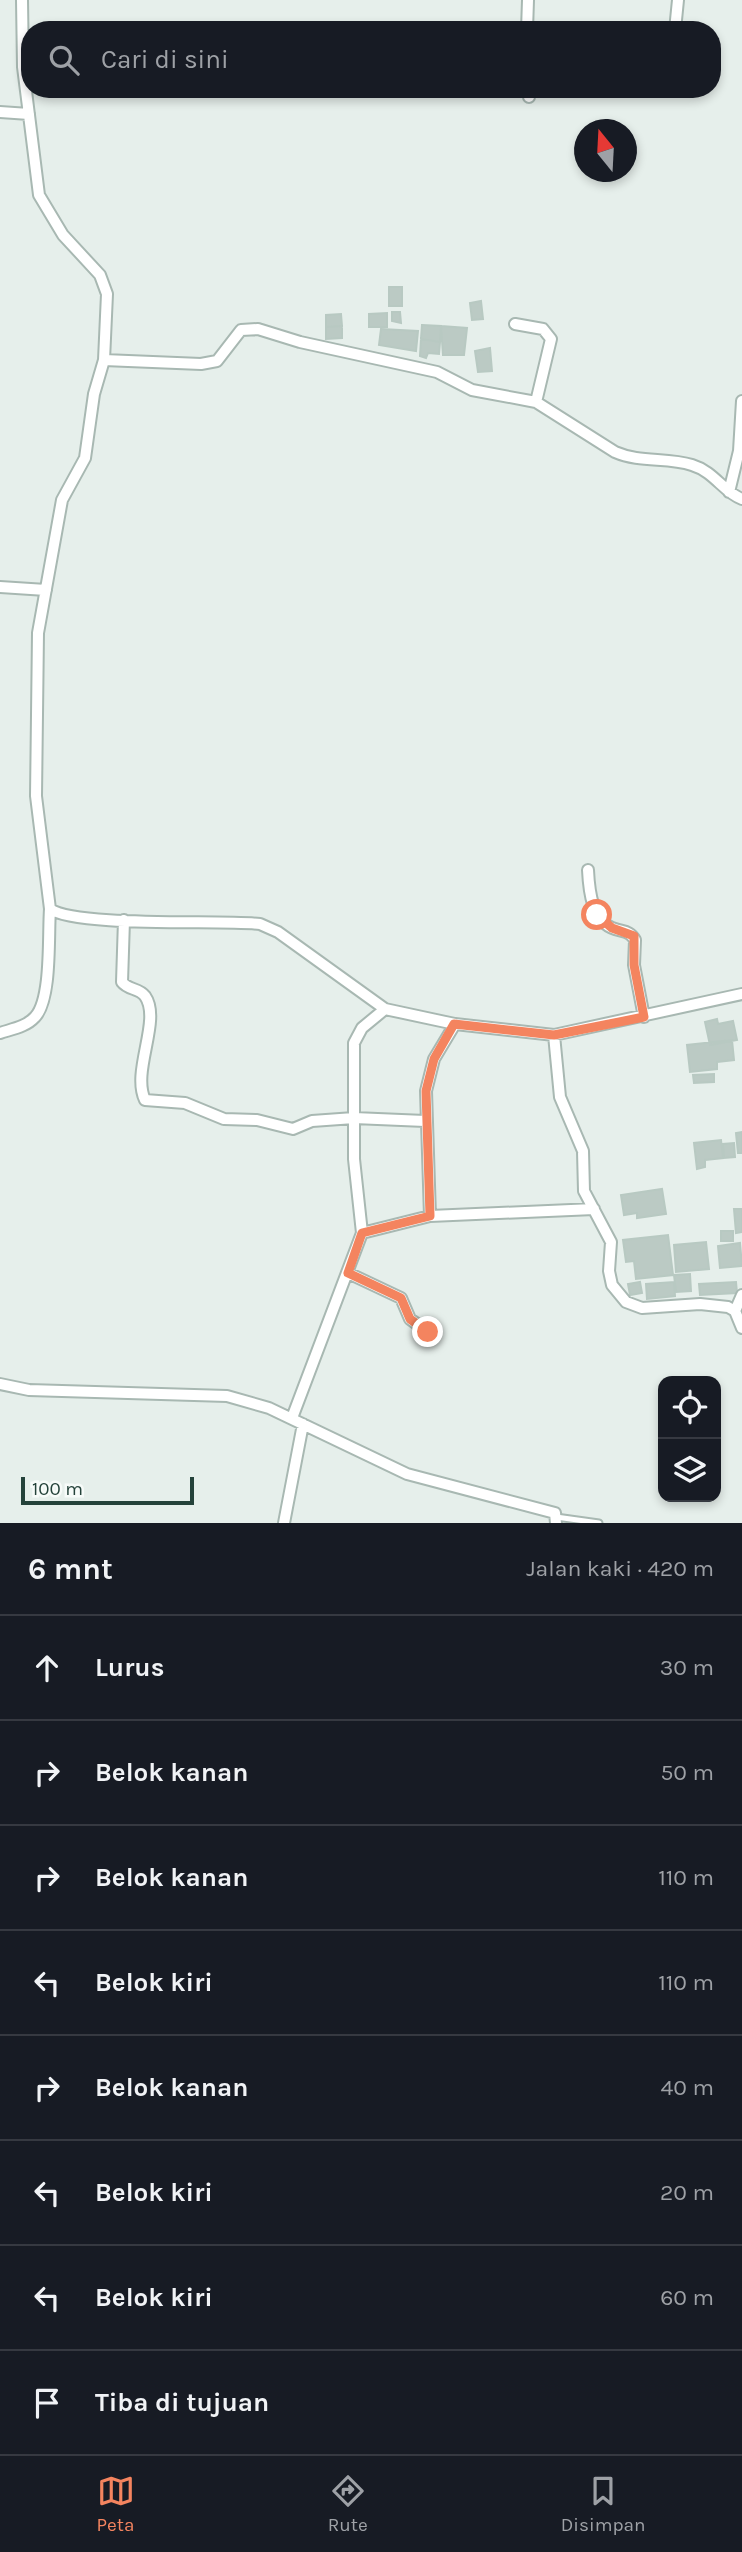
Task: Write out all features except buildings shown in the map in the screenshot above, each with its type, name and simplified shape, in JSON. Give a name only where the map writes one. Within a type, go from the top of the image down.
[{"type":"street","points":[[22,0],[22,21]]},
{"type":"street","points":[[527,21],[528,0]]},
{"type":"street","points":[[676,21],[678,0]]},
{"type":"street","points":[[0,1033],[27,1024],[40,1011],[44,1002],[50,909],[36,796],[37,656],[62,500],[84,462],[94,394],[104,360],[106,288],[100,275],[63,235],[41,203],[27,98]]},
{"type":"street","points":[[0,112],[29,114]]},
{"type":"street","points":[[515,324],[542,329],[551,339],[536,402]]},
{"type":"street","points":[[104,360],[201,364],[218,361],[241,330],[258,329],[300,342],[438,372],[472,390],[536,402],[615,452],[627,457],[696,466],[715,475],[729,492],[742,499]]},
{"type":"street","points":[[729,492],[739,451],[742,401]]},
{"type":"street","points":[[0,587],[46,590]]},
{"type":"street","points":[[588,870],[597,915],[612,928],[634,936],[634,965],[644,1017]]},
{"type":"street","points":[[50,909],[64,915],[124,920],[260,924],[278,932],[385,1009],[454,1024],[554,1035],[742,994]]},
{"type":"street","points":[[124,920],[122,982],[142,993],[150,1009],[142,1079],[145,1100],[185,1103],[224,1119],[257,1120],[293,1129],[312,1121],[354,1118],[425,1121]]},
{"type":"street","points":[[292,1418],[362,1233],[356,1186],[354,1043],[362,1028],[385,1009]]},
{"type":"street","points":[[430,1216],[426,1091],[434,1059],[454,1024]]},
{"type":"street","points":[[554,1035],[559,1097],[583,1151],[584,1191],[611,1242],[609,1271],[612,1285],[626,1302],[642,1308],[709,1305],[735,1311]]},
{"type":"street","points":[[362,1233],[430,1216],[594,1209]]},
{"type":"street","points":[[348,1273],[401,1298],[410,1319],[428,1332]]},
{"type":"street","points":[[742,1295],[735,1311],[742,1328]]},
{"type":"street","points":[[0,1384],[29,1390],[228,1396],[292,1418],[407,1474],[552,1512],[556,1520]]},
{"type":"street","points":[[284,1523],[303,1424]]},
{"type":"lane","points":[[556,1520],[599,1523]]},
{"type":"route","points":[[428,1332],[410,1319],[401,1298],[348,1273],[362,1233],[409,1219],[430,1216],[426,1091],[434,1059],[454,1024],[554,1035],[644,1017],[634,965],[634,936],[612,928],[597,915]]}]
